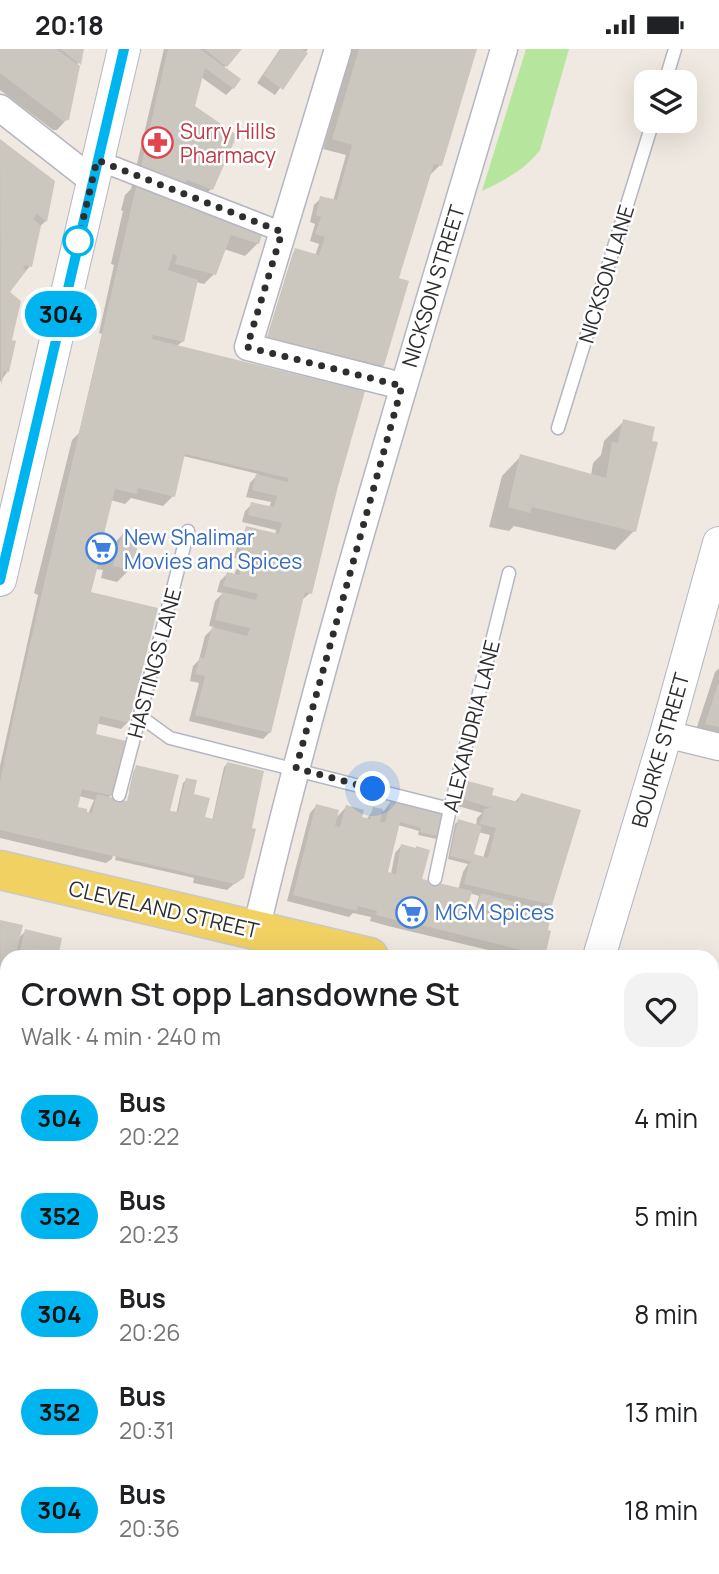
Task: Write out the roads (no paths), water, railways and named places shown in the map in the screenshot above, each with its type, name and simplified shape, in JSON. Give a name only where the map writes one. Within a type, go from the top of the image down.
[{"type":"main road","name":"CLEVELAND STREET","points":[[0,870],[340,950]]},
{"type":"street","points":[[0,580],[124,49]]},
{"type":"street","points":[[338,49],[247,347],[402,386]]},
{"type":"street","name":"NICKSON STREET","points":[[256,930],[296,768],[402,386],[504,49]]},
{"type":"street","points":[[0,109],[95,170],[282,232]]},
{"type":"street","name":"BOURKE STREET","points":[[601,950],[666,734],[719,543]]},
{"type":"street","points":[[666,734],[719,747]]},
{"type":"lane","points":[[669,70],[675,49]]},
{"type":"lane","name":"NICKSON LANE","points":[[558,428],[649,133]]},
{"type":"lane","name":"HASTINGS LANE","points":[[119,795],[188,531]]},
{"type":"lane","name":"ALEXANDRIA LANE","points":[[435,879],[509,573]]},
{"type":"lane","points":[[141,717],[170,738],[450,809]]},
{"type":"place","name":"Surry Hills Pharmacy","points":[[157,143]]},
{"type":"place","name":"New Shalimar Movies and Spices","points":[[101,549]]},
{"type":"place","name":"MGM Spices","points":[[412,912]]}]
